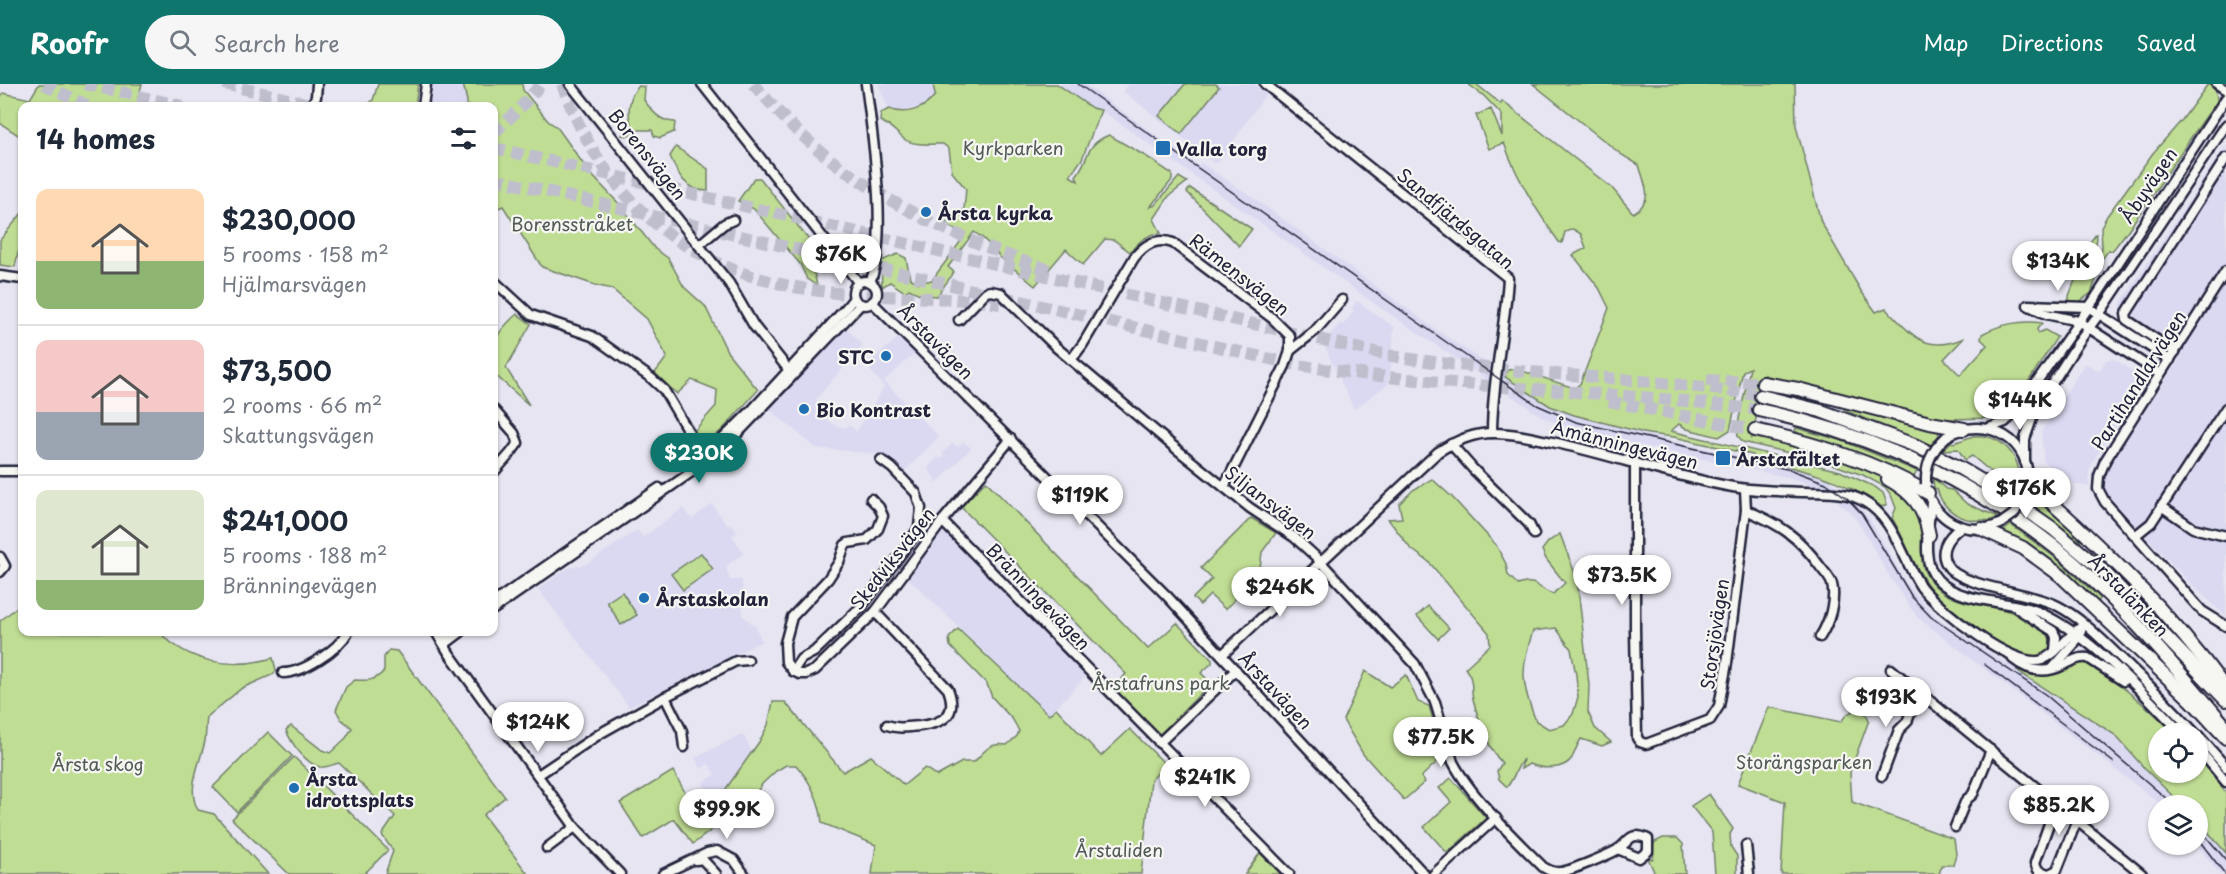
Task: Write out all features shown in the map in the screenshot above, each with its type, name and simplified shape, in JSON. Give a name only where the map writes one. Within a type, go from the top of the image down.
[{"type":"highway","points":[[1763,383],[1798,389],[1930,423],[1964,429]]},
{"type":"highway","name":"Årstalänken","points":[[1761,396],[1821,411],[1914,445],[2002,493],[2052,528],[2103,571],[2226,700]]},
{"type":"highway","name":"Årstalänken","points":[[1759,410],[1819,424],[1908,458],[1972,491],[2044,538],[2122,610],[2226,728]]},
{"type":"highway","points":[[1755,430],[1840,452],[1928,493]]},
{"type":"highway","points":[[1863,461],[1896,484],[1919,504],[1926,518],[1929,535]]},
{"type":"highway","points":[[2027,487],[2114,560],[2146,591],[2226,689]]},
{"type":"highway","points":[[1982,529],[2024,548],[2060,575],[2192,701],[2226,738]]},
{"type":"street","points":[[313,102],[316,97],[316,84]]},
{"type":"street","points":[[424,102],[426,84]]},
{"type":"street","name":"Borensvägen","points":[[570,84],[729,283],[754,326],[791,372]]},
{"type":"street","points":[[702,84],[858,282]]},
{"type":"street","points":[[498,606],[704,460],[861,304],[854,298],[853,289],[858,282],[870,282],[877,256],[878,215],[866,84]]},
{"type":"street","name":"Sandfjärdsgatan","points":[[1265,84],[1508,278],[1492,433]]},
{"type":"street","points":[[2217,84],[2226,90]]},
{"type":"street","name":"Åbyvägen","points":[[1989,428],[2005,422],[2016,412],[2226,98]]},
{"type":"street","name":"Åbyvägen","points":[[2025,462],[2025,439],[2031,420],[2072,352],[2100,314],[2226,125]]},
{"type":"street","points":[[2172,356],[2127,320],[2126,314],[2226,158]]},
{"type":"street","points":[[699,245],[724,224],[733,220]]},
{"type":"street","name":"Rämensvägen","points":[[1071,360],[1083,345],[1134,258],[1144,247],[1160,241],[1173,243],[1272,318],[1290,336],[1290,351]]},
{"type":"street","name":"Partihandlarvägen","points":[[2226,271],[2104,461],[2099,476],[2099,494],[2114,513],[2202,611],[2226,626]]},
{"type":"street","points":[[0,276],[18,278]]},
{"type":"street","name":"Årstavägen","points":[[870,282],[877,291],[873,302]]},
{"type":"street","points":[[498,285],[531,315],[592,336],[651,378],[664,390],[704,460]]},
{"type":"street","name":"Siljansvägen","points":[[959,320],[986,292],[1001,293],[1071,360],[1224,487],[1250,508],[1294,537],[1321,562],[1415,664],[1436,702],[1453,762],[1458,771],[1496,818],[1543,867],[1551,871],[1565,872],[1618,849]]},
{"type":"street","points":[[791,372],[854,298]]},
{"type":"street","points":[[1224,487],[1281,375],[1290,351],[1315,331],[1342,300]]},
{"type":"street","name":"Årstavägen","points":[[861,304],[873,302]]},
{"type":"street","name":"Årstavägen","points":[[873,302],[1161,590],[1424,874]]},
{"type":"street","points":[[2160,374],[2078,321],[2046,314],[2028,305],[2088,307],[2172,356]]},
{"type":"street","points":[[2136,535],[2151,523],[2226,408]]},
{"type":"street","points":[[498,415],[514,433],[518,443],[498,468]]},
{"type":"street","points":[[1928,493],[1943,517],[1961,527],[1982,529],[2000,524],[2014,514],[2027,487],[2025,462],[2011,440],[1989,428],[1964,429],[1946,437],[1930,458],[1925,475],[1928,493],[1929,563],[1933,573],[1939,581],[1957,592],[2039,612],[2076,633],[2172,723]]},
{"type":"street","name":"Åmänningevägen","points":[[1222,655],[1427,462],[1451,444],[1468,437],[1492,433],[1522,436],[1745,489],[1842,494],[1864,501],[1887,522],[1913,574],[1929,596],[1977,634],[2009,654],[2026,668],[2037,671],[2050,670]]},
{"type":"street","name":"Skedviksvägen","points":[[872,499],[883,516],[882,523],[867,540],[845,545],[836,568],[792,617],[786,634],[784,656],[793,670],[800,674],[806,675],[815,670],[875,612],[942,521],[1011,439]]},
{"type":"street","points":[[1451,444],[1456,452],[1529,524],[1534,534]]},
{"type":"street","points":[[498,599],[704,460]]},
{"type":"street","points":[[793,670],[801,659],[814,652],[863,605],[919,527],[921,508],[916,493],[881,460]]},
{"type":"street","name":"Storsjövägen","points":[[1635,463],[1637,738],[1646,744],[1710,720],[1716,713],[1724,685],[1746,510],[1745,489]]},
{"type":"street","points":[[0,471],[18,471]]},
{"type":"street","points":[[2162,507],[2193,528],[2226,536]]},
{"type":"street","points":[[1746,510],[1780,525],[1797,538],[1831,581],[1833,599],[1827,627],[1820,637]]},
{"type":"street","name":"Bränningevägen","points":[[942,521],[1289,874]]},
{"type":"street","points":[[1961,527],[1946,541],[1944,548],[1944,558],[1953,571],[1967,579],[2046,600],[2071,614],[2129,666],[2186,723]]},
{"type":"street","points":[[0,557],[5,566],[0,572]]},
{"type":"street","points":[[2010,605],[2053,631],[2056,637],[2055,651]]},
{"type":"street","points":[[875,612],[948,689],[951,698],[949,714],[942,721],[930,725],[896,729],[887,725]]},
{"type":"street","points":[[2055,651],[2084,625]]},
{"type":"street","points":[[2050,670],[2067,652],[2076,633]]},
{"type":"street","points":[[283,674],[293,673],[328,653],[339,645],[345,636]]},
{"type":"street","points":[[441,638],[449,653],[575,827],[620,874]]},
{"type":"street","name":"Åmänningevägen","points":[[2009,654],[2027,661],[2042,660],[2055,651]]},
{"type":"street","points":[[2050,670],[2081,657],[2088,658],[2147,699]]},
{"type":"street","points":[[538,775],[601,733],[665,697],[736,661],[748,660]]},
{"type":"street","points":[[1892,669],[2142,874]]},
{"type":"street","points":[[1159,743],[1236,670]]},
{"type":"street","points":[[1882,776],[1899,730],[1907,722],[1919,691]]},
{"type":"street","points":[[665,697],[682,731],[684,747]]},
{"type":"street","points":[[2208,747],[2226,767]]},
{"type":"street","points":[[1955,827],[1966,800],[1973,794],[1991,750]]},
{"type":"street","points":[[2208,760],[2226,783]]},
{"type":"street","points":[[2060,807],[2035,863],[2038,870],[2049,874],[2057,870],[2077,820]]},
{"type":"street","points":[[1434,874],[1496,818]]},
{"type":"street","points":[[548,848],[575,827]]},
{"type":"street","points":[[1746,845],[1749,874]]},
{"type":"street","points":[[663,874],[707,853],[717,851],[734,860],[744,874]]},
{"type":"street","points":[[696,860],[702,859],[716,874]]},
{"type":"shaded area","points":[[431,84],[463,84],[467,102],[429,102]]},
{"type":"shaded area","points":[[878,84],[933,84],[935,95],[926,106],[898,112],[889,109]]},
{"type":"shaded area","points":[[1057,84],[1085,84],[1198,166],[1201,163],[1251,196],[1438,331],[1550,406],[1574,415],[1675,442],[1797,468],[1828,479],[1850,497],[1869,518],[1907,584],[1936,617],[2115,735],[2148,772],[2148,783],[2159,783],[2172,795],[2149,795],[1917,617],[1891,579],[1862,528],[1851,513],[1836,500],[1809,484],[1791,478],[1580,432],[1544,418],[1378,306],[1118,122],[1097,108],[1092,108]]},
{"type":"shaded area","points":[[1129,84],[1254,84],[1266,94],[1218,163],[1214,163],[1123,91]]},
{"type":"shaded area","points":[[2226,145],[2226,616],[2110,503],[2103,485],[2109,465],[2179,360],[2121,322],[2121,303]]},
{"type":"shaded area","points":[[1357,301],[1394,327],[1391,369],[1387,385],[1354,409],[1323,343],[1340,323],[1343,325],[1354,310],[1352,308]]},
{"type":"shaded area","points":[[846,328],[863,345],[816,399],[826,419],[834,425],[846,428],[848,425],[857,431],[884,387],[866,365],[899,337],[915,353],[884,381],[939,437],[904,472],[887,457],[878,454],[816,448],[768,408],[841,329]]},
{"type":"shaded area","points":[[2114,359],[2139,376],[2141,385],[2092,463],[2089,486],[2076,485],[2044,462],[2041,432],[2085,363],[2099,371],[2106,360]]},
{"type":"shaded area","points":[[963,442],[971,448],[937,483],[928,468],[938,457],[941,459],[944,456],[942,454],[953,443],[958,447]]},
{"type":"shaded area","name":"Årstaskolan","points":[[712,504],[727,525],[730,523],[737,532],[732,536],[744,553],[726,566],[727,571],[730,580],[742,580],[743,616],[755,626],[762,641],[629,707],[538,589],[568,568],[585,565],[637,530],[643,537],[683,508],[692,519]]},
{"type":"shaded area","points":[[942,522],[1090,672],[1049,715],[905,575]]},
{"type":"shaded area","points":[[740,735],[744,736],[752,752],[718,800],[712,793],[698,800],[696,797],[707,791],[703,782],[715,775],[709,764],[701,768],[695,758]]},
{"type":"shaded area","points":[[2208,832],[2226,853],[2226,874],[2220,874],[2205,855],[2208,855]]},
{"type":"green space","points":[[39,84],[142,84],[138,98],[141,102],[18,102],[18,135],[0,123],[0,98],[3,93],[30,99]]},
{"type":"green space","points":[[378,84],[418,84],[416,102],[371,102]]},
{"type":"green space","name":"Borensstråket","points":[[463,84],[522,84],[523,90],[548,121],[557,127],[589,172],[621,206],[655,249],[668,258],[684,287],[705,306],[728,353],[758,390],[723,429],[703,446],[694,431],[716,406],[717,390],[692,380],[677,394],[655,373],[667,357],[647,319],[612,289],[542,267],[503,206],[498,208],[498,102],[467,101]]},
{"type":"green space","name":"Kyrkparken","points":[[933,84],[1057,84],[1092,108],[1101,110],[1082,159],[1070,176],[1078,181],[1076,176],[1091,148],[1109,135],[1172,174],[1172,180],[1150,207],[1155,205],[1179,177],[1187,182],[1169,196],[1154,219],[1161,233],[1147,237],[1130,252],[1114,240],[1105,239],[1083,265],[1066,249],[1035,286],[974,232],[948,267],[954,272],[937,296],[922,295],[909,289],[905,292],[890,282],[882,287],[881,261],[898,254],[906,258],[910,278],[918,283],[932,280],[964,237],[946,223],[964,209],[966,189],[952,172],[949,149],[943,144],[912,143],[880,121],[881,113],[889,109],[902,112],[915,110],[926,104],[935,95]]},
{"type":"green space","points":[[1185,84],[1216,84],[1219,87],[1181,134],[1159,116]]},
{"type":"green space","name":"Årstafältet","points":[[1468,84],[1476,84],[1501,104],[1502,101],[1612,188],[1633,213],[1640,208],[1646,198],[1646,186],[1639,165],[1622,155],[1533,84],[1795,84],[1796,126],[1821,222],[1861,291],[1876,312],[1886,308],[1911,333],[1929,343],[1950,343],[1964,338],[1944,359],[1960,375],[1987,345],[1981,339],[1982,334],[1996,328],[2019,323],[2042,323],[2037,329],[2038,333],[2045,330],[2057,337],[2008,413],[2000,418],[1944,419],[1913,414],[1765,377],[1765,374],[1752,438],[1754,436],[1791,444],[1829,455],[1848,461],[1883,478],[1913,501],[1922,535],[1924,571],[1935,586],[1951,597],[2008,611],[2034,622],[2048,632],[2051,644],[2049,649],[2037,656],[2012,650],[1980,631],[1938,597],[1919,571],[1892,518],[1896,508],[1885,487],[1863,475],[1823,461],[1743,442],[1738,436],[1737,428],[1750,368],[1743,371],[1730,430],[1719,437],[1687,429],[1679,424],[1671,431],[1840,471],[1875,487],[1883,493],[1887,504],[1882,507],[1868,497],[1837,482],[1787,466],[1754,459],[1753,455],[1674,437],[1648,434],[1574,415],[1550,406],[1505,377],[1508,370],[1516,369],[1574,388],[1580,384],[1609,308],[1599,288],[1573,255],[1586,248],[1581,234],[1573,229],[1565,232],[1562,243],[1559,242],[1528,195],[1504,143],[1489,149],[1476,115],[1491,109],[1502,136],[1502,115],[1484,96]]},
{"type":"green space","points":[[2208,84],[2216,91],[2217,102],[2126,233],[2098,264],[2102,247],[2101,227],[2107,216]]},
{"type":"green space","points":[[639,86],[645,87],[644,100],[653,112],[665,120],[675,122],[674,132],[660,138],[654,136],[652,130],[638,130],[626,136],[622,135],[632,126],[629,116],[630,105],[635,90]]},
{"type":"green space","points":[[676,147],[708,169],[708,191],[694,188],[684,181],[670,156]]},
{"type":"green space","points":[[754,178],[760,178],[817,250],[820,258],[814,272],[817,286],[807,279],[800,264],[754,209],[738,201]]},
{"type":"green space","points":[[1190,188],[1252,229],[1239,246],[1187,192]]},
{"type":"green space","points":[[18,218],[18,253],[15,267],[0,265],[0,240]]},
{"type":"green space","points":[[2096,234],[2092,268],[2078,270],[2085,249]]},
{"type":"green space","points":[[2093,271],[2098,274],[2091,293],[2079,302],[2069,301],[2077,275]]},
{"type":"green space","points":[[517,314],[531,324],[506,368],[529,405],[498,378],[498,334]]},
{"type":"green space","points":[[1845,406],[1937,429],[1939,435],[1931,445],[1844,410]]},
{"type":"green space","points":[[1796,428],[1840,440],[1917,471],[1912,477],[1823,445],[1795,431]]},
{"type":"green space","points":[[1973,436],[1993,439],[2008,449],[2018,466],[2021,488],[2019,496],[2012,484],[2003,482],[1972,456],[1965,460],[1958,449],[1943,450],[1951,442]]},
{"type":"green space","points":[[1933,478],[1946,489],[1952,490],[1967,504],[1999,517],[1989,521],[1973,520],[1954,513],[1945,505],[1937,489],[1934,488]]},
{"type":"green space","points":[[1432,479],[1452,497],[1496,545],[1506,564],[1508,575],[1518,585],[1533,583],[1553,594],[1565,583],[1546,559],[1542,550],[1548,542],[1560,534],[1577,579],[1589,685],[1588,712],[1595,728],[1611,742],[1602,746],[1581,739],[1572,758],[1563,765],[1546,768],[1529,764],[1521,769],[1523,759],[1507,787],[1499,779],[1497,771],[1502,763],[1484,734],[1472,697],[1470,677],[1465,668],[1490,645],[1489,633],[1429,562],[1410,548],[1388,519],[1402,518],[1399,504],[1413,490]],"holes":[[[1556,628],[1571,649],[1578,697],[1573,714],[1564,725],[1549,729],[1536,721],[1525,686],[1524,666],[1533,631]]]},
{"type":"green space","name":"Årstafruns park","points":[[986,481],[1148,649],[1177,623],[1212,660],[1212,663],[1201,673],[1211,683],[1159,735],[1113,688],[1126,674],[961,507]]},
{"type":"green space","points":[[2038,499],[2076,533],[2081,542],[2031,505]]},
{"type":"green space","points":[[1251,518],[1276,533],[1262,552],[1259,576],[1225,609],[1210,595],[1200,605],[1193,598],[1212,579],[1201,568]]},
{"type":"green space","points":[[2011,525],[2057,559],[2100,598],[2099,601],[2096,601],[2032,547],[2002,532]]},
{"type":"green space","points":[[701,553],[713,569],[683,590],[671,574]]},
{"type":"green space","points":[[622,592],[637,615],[621,625],[607,602]]},
{"type":"green space","name":"Årsta skog","points":[[18,606],[18,636],[163,636],[184,651],[212,661],[242,663],[273,658],[276,670],[274,674],[242,688],[207,717],[205,741],[195,776],[193,793],[198,810],[214,814],[268,874],[0,874],[0,621]]},
{"type":"green space","points":[[1428,606],[1449,628],[1438,639],[1417,616]]},
{"type":"green space","name":"Årstaliden","points":[[958,629],[1049,715],[1056,708],[1101,756],[1130,729],[1166,765],[1151,780],[1141,874],[872,874],[876,845],[822,823],[814,792],[796,765],[786,765],[776,771],[763,783],[751,800],[693,844],[674,819],[643,838],[620,803],[673,771],[694,808],[715,797],[718,800],[759,742],[768,725],[773,702],[785,702],[843,772],[871,756],[904,785],[925,768],[937,776],[962,762],[974,762],[992,746],[1007,745],[1019,731],[1013,720],[992,697],[987,684],[950,646],[949,638]]},
{"type":"green space","points":[[389,650],[397,651],[505,797],[483,815],[528,874],[385,874],[393,851],[382,835],[395,816],[339,763],[322,767],[315,765],[304,757],[291,741],[286,730],[291,726],[322,750],[330,753],[346,738],[352,728],[341,719],[336,710],[346,687],[355,680],[371,680],[378,677],[384,671],[384,657]]},
{"type":"green space","points":[[2078,662],[2087,664],[2113,680],[2165,723],[2148,723],[2148,772],[2115,735],[2016,670],[2044,676],[2062,672]]},
{"type":"green space","points":[[1365,671],[1390,687],[1406,675],[1418,702],[1429,706],[1446,764],[1443,766],[1438,761],[1421,777],[1425,782],[1404,800],[1363,754],[1343,720]]},
{"type":"green space","name":"Storängsparken","points":[[1769,707],[1841,722],[1854,710],[1865,712],[1869,720],[1850,772],[1852,802],[1954,839],[1956,854],[1953,865],[1942,865],[1939,874],[1781,874],[1785,802],[1738,784]]},
{"type":"green space","points":[[268,732],[292,756],[237,812],[213,787]]},
{"type":"green space","name":"Årsta idrottsplats","points":[[294,757],[388,850],[364,874],[289,874],[232,819]]},
{"type":"green space","points":[[2208,769],[2226,793],[2226,853],[2208,832],[2208,795],[2172,795],[2159,783],[2208,783]]},
{"type":"green space","points":[[1451,778],[1486,818],[1447,853],[1424,827],[1451,802],[1439,788]]},
{"type":"green space","points":[[1709,794],[1733,829],[1730,834],[1731,847],[1737,856],[1737,874],[1715,874],[1712,832],[1691,806]]},
{"type":"green space","points":[[1663,838],[1677,838],[1683,844],[1685,874],[1655,874],[1648,858],[1653,859],[1654,852],[1651,850],[1655,842]]},
{"type":"green space","points":[[1260,853],[1281,874],[1245,874]]},
{"type":"tunnel","points":[[44,84],[80,102]]},
{"type":"tunnel","points":[[85,84],[164,102]]},
{"type":"tunnel","points":[[224,84],[301,102]]},
{"type":"tunnel","points":[[498,129],[541,84]]},
{"type":"tunnel","points":[[562,84],[579,124],[599,160],[624,192],[652,220],[684,244],[719,263],[758,278],[826,292],[1000,304]]},
{"type":"tunnel","points":[[753,84],[791,125],[848,173],[945,229],[1050,270]]},
{"type":"tunnel","points":[[498,149],[1392,356],[1484,368],[1669,384],[1761,396]]},
{"type":"tunnel","points":[[498,180],[1292,364],[1408,379],[1642,397],[1759,410]]},
{"type":"tunnel","points":[[1707,380],[1763,383]]},
{"type":"tunnel","points":[[1609,401],[1755,430]]},
{"type":"tram line","points":[[1078,84],[1537,405],[1576,422],[1791,470],[1826,483],[1847,498],[1862,514],[1912,597],[1931,617],[2046,695],[2162,795]]},
{"type":"tram line","points":[[1984,664],[2113,762]]},
{"type":"tram line","points":[[2208,839],[2226,860]]},
{"type":"tram line","points":[[2208,852],[2225,874]]},
{"type":"place","name":"Valla torg","points":[[1163,148]]},
{"type":"place","name":"Årsta kyrka","points":[[926,212]]},
{"type":"place","name":"STC","points":[[886,356]]},
{"type":"place","name":"Bio Kontrast","points":[[804,409]]},
{"type":"place","name":"Årstafältet","points":[[1723,458]]},
{"type":"place","name":"Årstaskolan","points":[[644,598]]},
{"type":"place","name":"Årsta idrottsplats","points":[[294,788]]}]
